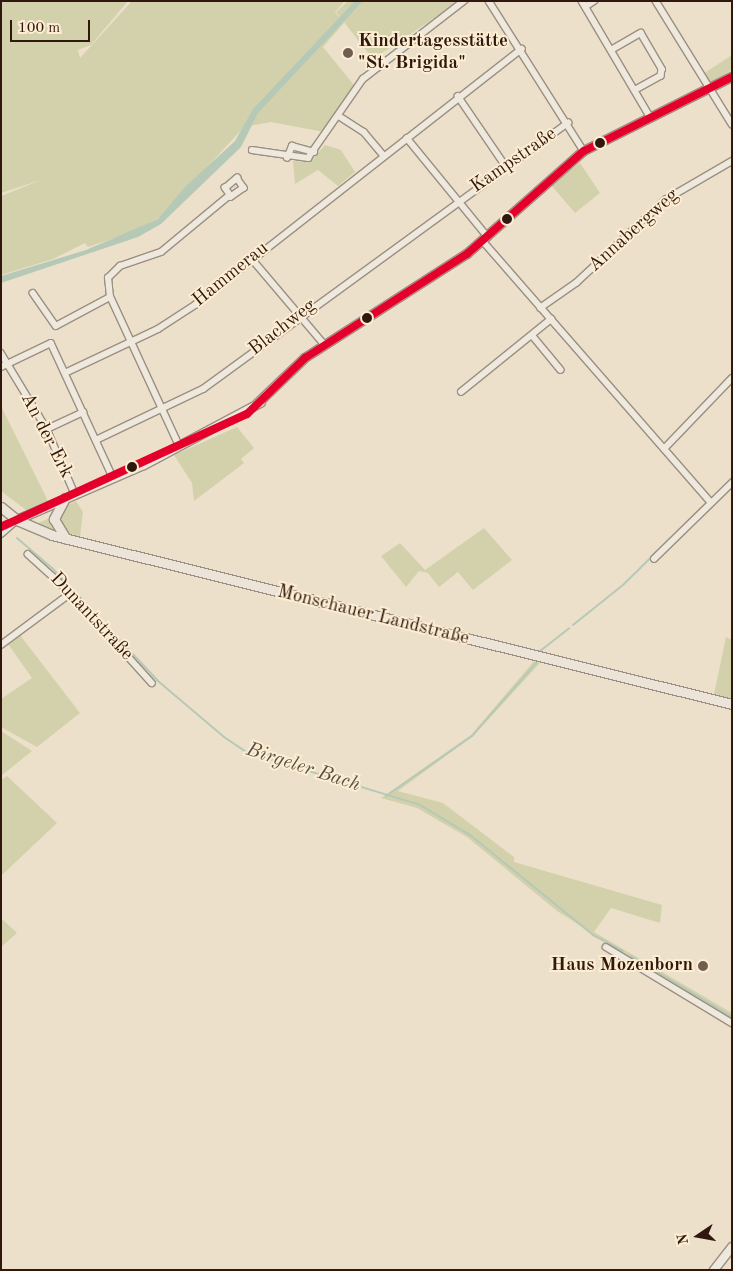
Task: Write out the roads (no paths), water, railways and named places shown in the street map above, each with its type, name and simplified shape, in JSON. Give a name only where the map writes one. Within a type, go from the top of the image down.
[{"type":"main road","points":[[65,498],[54,520],[66,539]]},
{"type":"main road","name":"Monschauer Landstraße","points":[[1,507],[17,520],[66,539],[732,704]]},
{"type":"street","points":[[252,150],[304,160],[314,152],[363,79],[464,1]]},
{"type":"street","points":[[489,1],[522,49],[584,151]]},
{"type":"street","points":[[594,1],[584,4],[613,49],[651,118]]},
{"type":"street","points":[[656,1],[709,90],[732,124]]},
{"type":"street","points":[[613,49],[641,33],[662,69],[661,76],[636,90]]},
{"type":"street","name":"Hammerau","points":[[65,373],[132,343],[195,305],[458,96],[522,49]]},
{"type":"street","points":[[1,527],[179,446],[257,404],[276,385],[325,345],[485,239],[536,189],[584,151],[732,77]]},
{"type":"street","points":[[458,96],[505,164]]},
{"type":"street","points":[[339,116],[364,132],[384,156]]},
{"type":"street","name":"Kampstraße","points":[[460,199],[505,164],[568,123]]},
{"type":"street","points":[[407,138],[460,199],[485,239],[540,308],[712,502]]},
{"type":"street","points":[[287,158],[292,146],[314,152]]},
{"type":"street","name":"Annabergweg","points":[[540,308],[576,283],[665,200],[732,161]]},
{"type":"street","points":[[179,446],[110,297],[108,278],[115,268],[161,252],[230,195]]},
{"type":"street","name":"Blachweg","points":[[96,440],[163,409],[202,388],[299,314],[460,199]]},
{"type":"street","points":[[252,258],[325,345]]},
{"type":"street","points":[[34,294],[56,326],[110,297]]},
{"type":"street","points":[[461,392],[551,319]]},
{"type":"street","points":[[532,335],[560,370]]},
{"type":"street","points":[[1,367],[52,344],[112,477]]},
{"type":"street","name":"An der Erk","points":[[1,353],[46,429],[77,493]]},
{"type":"street","points":[[664,449],[732,378]]},
{"type":"street","points":[[46,429],[83,412]]},
{"type":"street","points":[[654,558],[732,482]]},
{"type":"street","points":[[1,534],[17,520]]},
{"type":"street","name":"Dunantstraße","points":[[28,554],[71,593],[152,682]]},
{"type":"street","points":[[1,645],[71,593]]},
{"type":"street","points":[[606,947],[732,1023]]},
{"type":"street","points":[[714,1270],[732,1247]]},
{"type":"waterway","points":[[714,497],[732,478]]},
{"type":"waterway","points":[[573,625],[623,585],[704,505]]},
{"type":"waterway","name":"Birgeler Bach","points":[[17,538],[52,568],[158,681],[224,737],[246,752],[420,805],[470,835],[593,935],[623,951]]},
{"type":"waterway","points":[[540,651],[569,628]]},
{"type":"waterway","points":[[386,796],[472,736],[537,662]]},
{"type":"waterway","name":"Birgeler Bach","points":[[631,956],[732,1017]]},
{"type":"place","name":"Kindertagesstätte \"St. Brigida\"","points":[[348,53]]},
{"type":"place","name":"Haus Mozenborn","points":[[703,966]]}]
